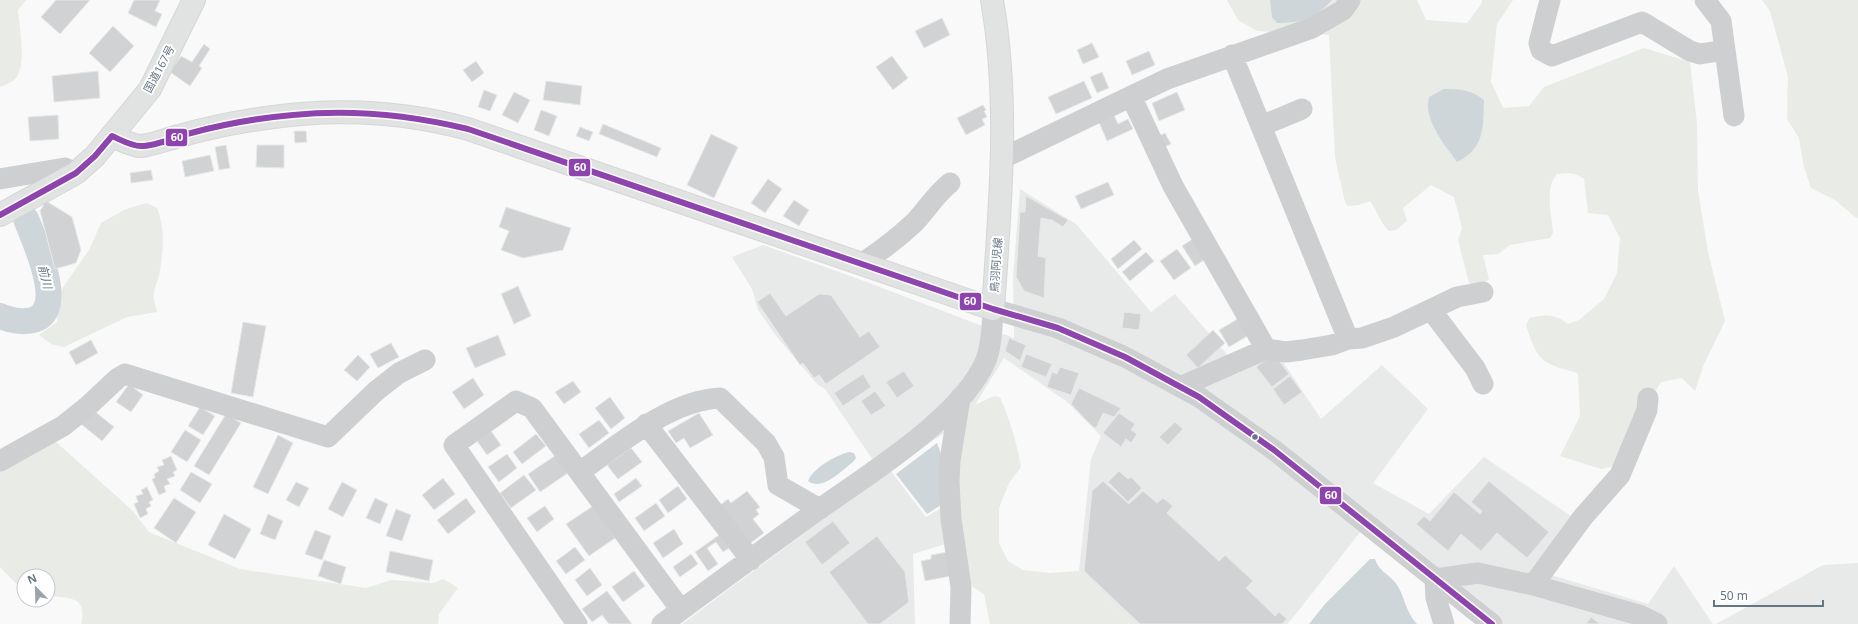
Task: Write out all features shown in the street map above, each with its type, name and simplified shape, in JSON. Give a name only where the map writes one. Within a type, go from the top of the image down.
[{"type":"main road","name":"国道167号","points":[[0,215],[76,173],[95,156],[150,89],[194,0]]},
{"type":"main road","name":"鳥羽阿児線","points":[[112,136],[140,146],[228,124],[264,118],[323,112],[370,113],[438,121],[483,134],[993,309],[1003,158],[1002,69],[992,0]]},
{"type":"street","points":[[1003,158],[1167,79],[1312,28],[1344,10],[1350,0]]},
{"type":"street","points":[[1550,0],[1539,43],[1541,50],[1552,56],[1642,22],[1690,51],[1700,54],[1725,50]]},
{"type":"street","points":[[1705,0],[1721,21],[1734,116]]},
{"type":"street","points":[[1232,55],[1348,339]]},
{"type":"street","points":[[1131,96],[1173,186],[1266,349]]},
{"type":"street","points":[[1261,126],[1302,110]]},
{"type":"street","points":[[0,179],[65,168],[76,173]]},
{"type":"street","points":[[861,264],[891,244],[915,222],[950,183]]},
{"type":"street","points":[[1180,387],[1266,349],[1286,352],[1332,345],[1348,339],[1362,338],[1382,332],[1457,297],[1483,292]]},
{"type":"street","points":[[662,624],[882,464],[935,423],[960,398],[986,360],[992,335],[993,309],[1058,328],[1125,357],[1199,397],[1274,450],[1492,624]]},
{"type":"street","points":[[1431,310],[1475,368],[1483,384]]},
{"type":"street","points":[[0,461],[63,426],[88,406],[118,378],[126,374],[328,436],[376,391],[399,372],[424,360]]},
{"type":"street","points":[[580,472],[646,424],[703,399],[720,398],[766,443],[774,457],[778,485],[820,509]]},
{"type":"street","points":[[960,398],[950,460],[949,482],[951,519],[961,587],[960,624]]},
{"type":"street","points":[[1533,585],[1583,516],[1620,475],[1647,410],[1648,398]]},
{"type":"street","points":[[577,624],[454,445],[516,401],[532,408],[681,610]]},
{"type":"street","points":[[646,424],[751,560]]},
{"type":"street","points":[[1435,579],[1478,573],[1533,585],[1639,615],[1657,624]]},
{"type":"street","points":[[1435,579],[1436,598],[1444,624]]},
{"type":"shaded area","points":[[0,0],[26,0],[18,10],[22,47],[21,66],[14,80],[0,87]]},
{"type":"shaded area","points":[[1227,0],[1417,0],[1426,20],[1467,23],[1482,3],[1482,0],[1513,0],[1497,24],[1491,82],[1503,108],[1529,106],[1544,87],[1644,48],[1690,62],[1697,124],[1698,191],[1708,252],[1725,321],[1704,364],[1695,391],[1682,378],[1661,382],[1651,398],[1618,465],[1601,469],[1560,456],[1580,416],[1578,373],[1557,367],[1543,360],[1534,347],[1526,325],[1530,318],[1541,316],[1559,318],[1568,324],[1579,320],[1604,299],[1617,273],[1620,238],[1608,215],[1588,213],[1584,179],[1574,174],[1557,174],[1553,180],[1550,194],[1550,210],[1553,233],[1550,238],[1510,245],[1498,254],[1483,255],[1489,279],[1479,284],[1469,283],[1458,240],[1462,228],[1454,197],[1431,185],[1403,208],[1407,221],[1396,230],[1389,231],[1383,224],[1370,201],[1359,205],[1348,206],[1345,202],[1335,157],[1329,35],[1257,31],[1238,20]]},
{"type":"shaded area","points":[[1270,0],[1332,0],[1319,12],[1307,19],[1294,22],[1277,23],[1272,17]]},
{"type":"shaded area","points":[[1762,0],[1858,0],[1858,218],[1835,200],[1811,188],[1804,167],[1799,138],[1787,119],[1788,77],[1770,11]]},
{"type":"shaded area","points":[[1444,89],[1466,91],[1475,94],[1484,100],[1481,136],[1478,144],[1466,156],[1457,162],[1436,132],[1429,114],[1429,97]]},
{"type":"shaded area","points":[[1020,189],[1076,224],[1151,312],[1175,294],[1237,366],[1277,353],[1321,419],[1382,365],[1428,409],[1373,483],[1429,514],[1484,457],[1580,522],[1551,575],[1648,604],[1674,566],[1713,624],[1477,624],[1361,531],[1287,624],[1134,624],[1079,571],[1091,459],[1101,436],[1066,401],[1004,358],[975,405],[944,433],[890,470],[926,517],[943,507],[949,543],[913,554],[915,624],[682,624],[883,475],[825,389],[817,384],[777,337],[758,310],[752,289],[732,257],[763,245],[856,278],[1014,338],[1013,277]]},
{"type":"shaded area","points":[[146,203],[157,208],[163,233],[160,267],[154,296],[157,312],[127,317],[64,347],[51,344],[39,335],[57,322],[59,293],[89,250],[101,223],[126,209]]},
{"type":"shaded area","points":[[994,396],[1000,397],[1007,414],[1021,467],[1009,483],[999,508],[999,543],[1008,561],[1023,570],[1049,573],[1079,571],[1134,624],[990,624],[984,594],[973,587],[964,572],[944,433],[975,405]]},
{"type":"shaded area","points":[[45,432],[133,511],[149,532],[240,569],[366,588],[392,580],[434,583],[443,579],[458,588],[439,614],[438,624],[81,624],[82,608],[79,603],[70,598],[56,597],[56,568],[16,568],[16,584],[0,567],[0,466]]},
{"type":"shaded area","points":[[937,443],[944,462],[941,505],[927,514],[896,474]]},
{"type":"shaded area","points":[[849,452],[854,453],[856,458],[832,479],[819,484],[814,484],[808,481],[820,467],[838,456]]},
{"type":"shaded area","points":[[1370,559],[1375,559],[1376,563],[1381,569],[1395,582],[1410,614],[1417,624],[1309,624],[1325,604]]},
{"type":"shaded area","points":[[1858,563],[1858,624],[1716,624],[1823,565]]},
{"type":"building","points":[[56,0],[90,0],[60,34],[41,17]]},
{"type":"building","points":[[134,0],[160,0],[155,11],[162,14],[156,27],[128,13]]},
{"type":"building","points":[[942,18],[950,35],[924,48],[915,31]]},
{"type":"building","points":[[113,26],[134,46],[110,72],[89,53]]},
{"type":"building","points":[[1092,43],[1099,57],[1083,64],[1077,50]]},
{"type":"building","points":[[204,44],[210,49],[199,66],[202,68],[190,86],[170,72],[181,56],[192,62]]},
{"type":"building","points":[[1149,51],[1155,65],[1132,75],[1126,61]]},
{"type":"building","points":[[892,56],[908,78],[893,90],[876,67]]},
{"type":"building","points":[[476,61],[484,73],[472,82],[463,70]]},
{"type":"building","points":[[98,71],[100,98],[54,102],[52,76]]},
{"type":"building","points":[[1102,72],[1109,88],[1097,93],[1090,77]]},
{"type":"building","points":[[546,81],[582,86],[580,105],[543,100]]},
{"type":"building","points":[[1084,81],[1092,98],[1056,114],[1048,97]]},
{"type":"building","points":[[484,90],[497,95],[490,111],[478,107]]},
{"type":"building","points":[[514,92],[530,100],[518,123],[502,115]]},
{"type":"building","points":[[1177,92],[1185,110],[1159,121],[1152,103]]},
{"type":"building","points":[[983,105],[986,110],[984,111],[987,117],[982,119],[985,125],[966,135],[957,118]]},
{"type":"building","points":[[541,110],[557,116],[549,136],[534,130]]},
{"type":"building","points":[[1113,113],[1118,124],[1128,119],[1133,129],[1107,141],[1098,120]]},
{"type":"building","points":[[58,115],[59,139],[30,141],[28,117]]},
{"type":"building","points":[[603,124],[661,148],[657,157],[599,134]]},
{"type":"building","points":[[580,127],[593,132],[589,141],[576,136]]},
{"type":"building","points":[[294,131],[306,131],[307,142],[295,143]]},
{"type":"building","points":[[1165,133],[1171,144],[1162,148],[1157,137]]},
{"type":"building","points":[[711,134],[738,147],[714,198],[687,185]]},
{"type":"building","points":[[226,145],[230,168],[219,170],[215,147]]},
{"type":"building","points":[[257,145],[284,145],[284,168],[256,167]]},
{"type":"building","points":[[210,155],[214,171],[185,177],[182,161]]},
{"type":"building","points":[[151,170],[153,180],[131,183],[130,173]]},
{"type":"building","points":[[768,179],[782,189],[765,213],[751,203]]},
{"type":"building","points":[[1108,182],[1114,195],[1081,209],[1075,196]]},
{"type":"building","points":[[1026,196],[1068,220],[1063,227],[1052,220],[1041,218],[1038,256],[1046,258],[1044,298],[1024,291],[1016,277],[1020,212],[1025,212]]},
{"type":"building","points":[[794,200],[809,210],[799,226],[783,216]]},
{"type":"building","points":[[46,201],[72,217],[81,250],[76,263],[55,269],[40,211]]},
{"type":"building","points":[[506,207],[571,228],[563,250],[523,258],[501,250],[509,231],[499,227]]},
{"type":"building","points":[[1194,238],[1207,258],[1195,266],[1182,246]]},
{"type":"building","points":[[1134,240],[1142,249],[1118,269],[1111,259]]},
{"type":"building","points":[[1177,249],[1191,268],[1174,280],[1160,261]]},
{"type":"building","points":[[1146,252],[1154,261],[1130,281],[1122,272]]},
{"type":"building","points":[[518,286],[531,316],[514,324],[501,294]]},
{"type":"building","points":[[770,293],[786,316],[819,294],[831,295],[860,337],[869,331],[880,347],[826,384],[819,375],[814,378],[803,363],[800,365],[757,302]]},
{"type":"building","points":[[1124,312],[1141,314],[1139,330],[1122,328]]},
{"type":"building","points":[[1241,317],[1251,334],[1229,347],[1219,330]]},
{"type":"building","points":[[243,322],[266,326],[253,397],[231,393]]},
{"type":"building","points":[[1213,330],[1225,343],[1198,368],[1186,355]]},
{"type":"building","points":[[498,335],[506,355],[475,368],[466,348]]},
{"type":"building","points":[[1009,338],[1026,345],[1020,361],[1005,351]]},
{"type":"building","points":[[91,340],[98,353],[76,365],[69,352]]},
{"type":"building","points":[[391,343],[399,357],[378,368],[370,354]]},
{"type":"building","points":[[1026,354],[1052,364],[1046,377],[1021,367]]},
{"type":"building","points":[[1274,354],[1289,374],[1272,387],[1256,367]]},
{"type":"building","points":[[358,355],[370,367],[357,381],[344,370]]},
{"type":"building","points":[[1060,367],[1079,373],[1071,395],[1047,387],[1052,372],[1057,374]]},
{"type":"building","points":[[904,371],[914,386],[897,398],[886,382]]},
{"type":"building","points":[[863,374],[871,387],[843,406],[834,393]]},
{"type":"building","points":[[1290,376],[1302,392],[1284,405],[1273,389]]},
{"type":"building","points":[[473,378],[484,395],[464,409],[452,392]]},
{"type":"building","points":[[573,381],[581,392],[564,404],[555,392]]},
{"type":"building","points":[[129,384],[143,395],[131,412],[116,402]]},
{"type":"building","points":[[1079,388],[1121,408],[1114,417],[1103,413],[1096,428],[1092,426],[1071,404]]},
{"type":"building","points":[[875,391],[886,406],[871,415],[861,401]]},
{"type":"building","points":[[610,397],[625,418],[611,429],[595,408]]},
{"type":"building","points":[[200,407],[215,416],[203,435],[188,426]]},
{"type":"building","points":[[93,410],[114,427],[102,441],[81,424]]},
{"type":"building","points":[[699,413],[713,435],[690,448],[684,438],[676,443],[668,431]]},
{"type":"building","points":[[1119,413],[1135,424],[1131,430],[1137,434],[1131,443],[1126,439],[1121,447],[1103,433]]},
{"type":"building","points":[[226,414],[241,423],[209,475],[194,466]]},
{"type":"building","points":[[599,420],[609,433],[589,448],[579,434]]},
{"type":"building","points":[[1175,422],[1183,429],[1168,445],[1159,437]]},
{"type":"building","points":[[185,430],[201,440],[187,462],[171,452]]},
{"type":"building","points":[[491,431],[501,445],[487,455],[477,441]]},
{"type":"building","points":[[536,434],[546,446],[522,464],[513,452]]},
{"type":"building","points":[[278,435],[293,443],[268,494],[253,487]]},
{"type":"building","points":[[631,448],[642,462],[618,479],[607,465]]},
{"type":"building","points":[[507,454],[517,468],[499,482],[488,467]]},
{"type":"building","points":[[556,455],[568,473],[540,492],[528,474]]},
{"type":"building","points":[[171,456],[177,470],[173,472],[175,476],[167,479],[170,484],[164,486],[166,492],[159,495],[152,479],[155,478],[154,474],[159,471],[157,467],[164,465],[162,460]]},
{"type":"building","points":[[1119,471],[1128,479],[1131,477],[1142,488],[1128,502],[1108,482]]},
{"type":"building","points":[[191,472],[212,484],[200,503],[180,490]]},
{"type":"building","points":[[524,475],[536,490],[511,508],[500,493]]},
{"type":"building","points":[[443,478],[455,494],[434,510],[422,495]]},
{"type":"building","points":[[636,478],[642,486],[619,502],[614,494]]},
{"type":"building","points":[[1103,481],[1129,504],[1143,491],[1157,503],[1163,498],[1173,506],[1167,513],[1219,561],[1225,555],[1253,581],[1246,588],[1275,616],[1279,612],[1287,619],[1282,624],[1140,624],[1084,571],[1092,491]]},
{"type":"building","points":[[1489,481],[1549,532],[1527,558],[1497,533],[1481,551],[1461,534],[1448,551],[1416,524],[1424,516],[1430,521],[1454,492],[1480,514],[1482,511],[1471,502]]},
{"type":"building","points":[[296,482],[309,488],[299,507],[286,500]]},
{"type":"building","points":[[342,482],[357,490],[343,517],[328,509]]},
{"type":"building","points":[[678,486],[687,499],[668,513],[659,500]]},
{"type":"building","points":[[147,487],[153,500],[149,502],[151,506],[146,509],[148,514],[140,518],[134,504],[138,502],[136,496],[143,494],[141,490]]},
{"type":"building","points":[[747,491],[760,507],[756,510],[759,514],[753,519],[764,533],[748,545],[719,506],[728,499],[731,503]]},
{"type":"building","points":[[174,498],[196,512],[176,543],[154,528]]},
{"type":"building","points":[[375,498],[388,504],[380,524],[366,518]]},
{"type":"building","points":[[466,498],[476,512],[448,534],[437,520]]},
{"type":"building","points":[[656,503],[665,516],[644,531],[635,518]]},
{"type":"building","points":[[545,506],[554,519],[537,532],[527,518]]},
{"type":"building","points":[[593,506],[615,538],[589,556],[566,524]]},
{"type":"building","points":[[396,509],[411,515],[402,541],[386,536]]},
{"type":"building","points":[[224,514],[251,529],[235,559],[208,545]]},
{"type":"building","points":[[268,514],[283,521],[275,540],[260,534]]},
{"type":"building","points":[[833,521],[850,543],[822,565],[805,542]]},
{"type":"building","points":[[674,529],[683,544],[663,558],[653,543]]},
{"type":"building","points":[[315,530],[331,536],[322,560],[305,554]]},
{"type":"building","points":[[719,535],[729,548],[723,552],[716,542],[707,548],[718,564],[708,571],[695,552]]},
{"type":"building","points":[[877,536],[905,572],[909,602],[880,624],[868,624],[829,572]]},
{"type":"building","points":[[575,547],[585,560],[566,574],[556,561]]},
{"type":"building","points":[[390,551],[433,560],[429,581],[386,572]]},
{"type":"building","points":[[947,552],[951,576],[925,581],[921,561],[931,559],[931,555]]},
{"type":"building","points":[[691,554],[698,564],[680,577],[673,567]]},
{"type":"building","points":[[324,560],[346,567],[341,584],[318,576]]},
{"type":"building","points":[[590,568],[602,585],[587,596],[575,580]]},
{"type":"building","points":[[634,571],[645,586],[623,602],[612,587]]},
{"type":"building","points":[[607,591],[632,624],[609,624],[602,615],[592,622],[582,609]]},
{"type":"building","points":[[1591,617],[1600,624],[1586,624]]},
{"type":"waterway","name":"前川","points":[[0,316],[16,321],[33,320],[43,314],[48,303],[46,274],[26,219]]},
{"type":"transit line","name":"60","points":[[0,215],[76,173],[95,156],[112,136],[134,145],[147,146],[203,130],[241,122],[315,113],[381,114],[424,120],[468,129],[993,309],[1058,328],[1125,357],[1199,397],[1274,450],[1492,624]]}]
